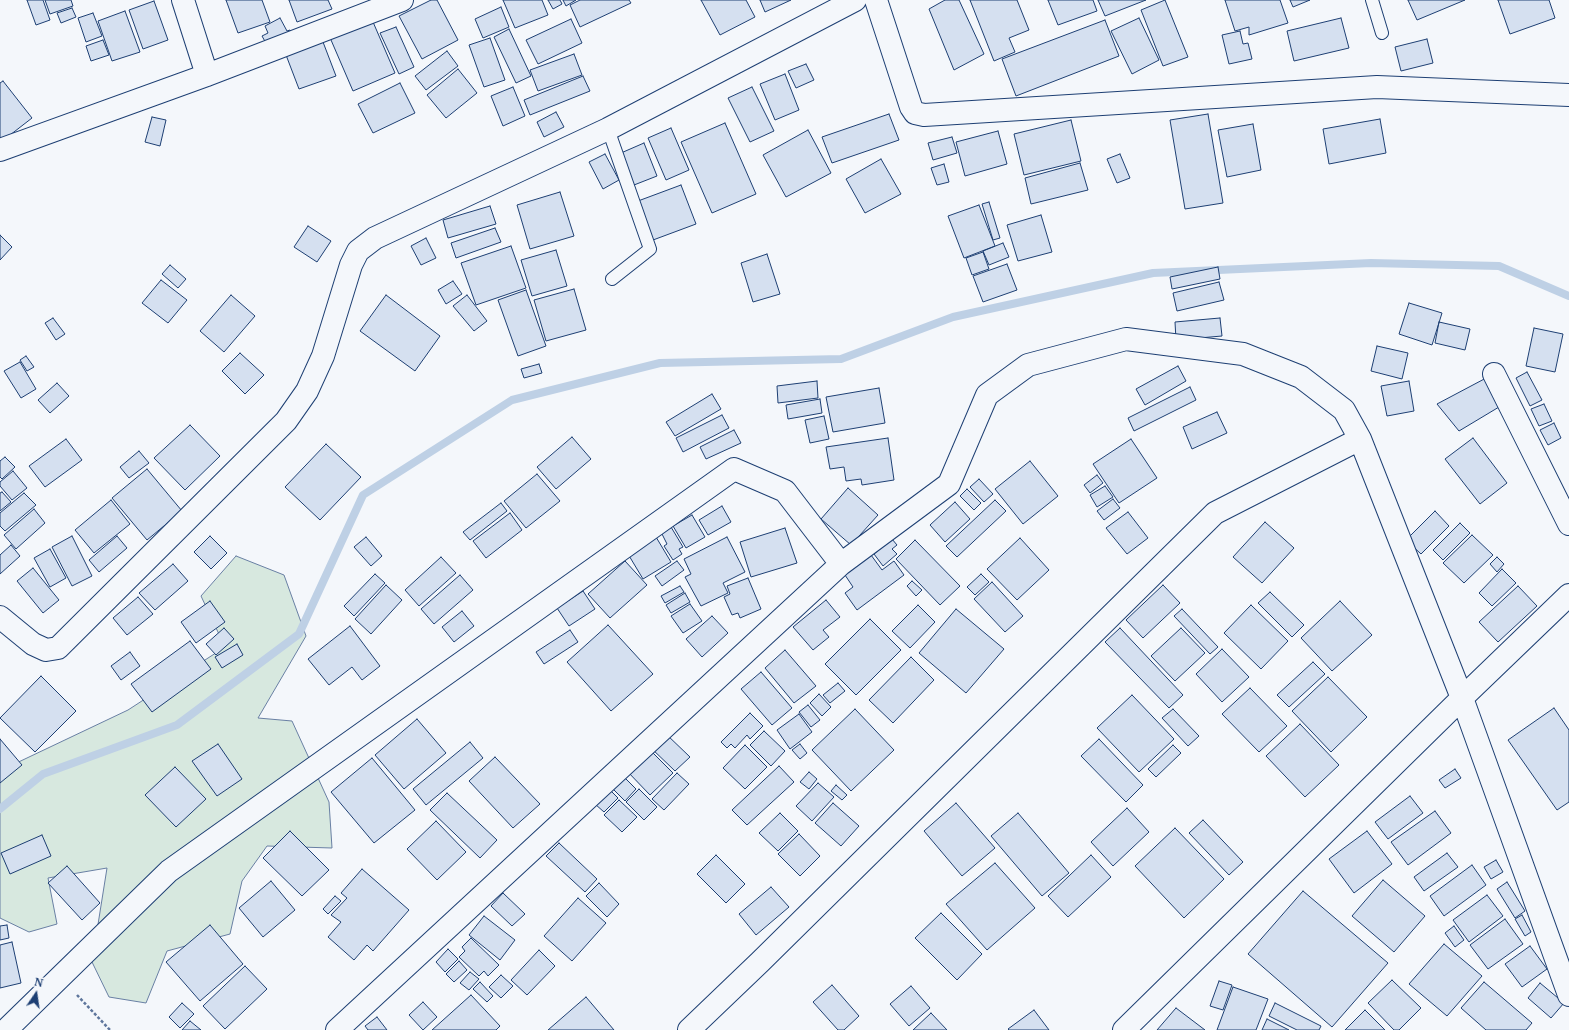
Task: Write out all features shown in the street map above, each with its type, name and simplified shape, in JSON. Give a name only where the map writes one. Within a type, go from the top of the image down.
[{"type":"street","points":[[183,0],[207,75]]},
{"type":"street","points":[[0,617],[33,644],[46,650],[58,648],[286,421],[308,391],[323,356],[351,265],[358,251],[375,238],[608,130],[855,0]]},
{"type":"street","points":[[876,0],[911,107],[916,113],[924,115],[1377,87],[1569,95]]},
{"type":"street","points":[[0,150],[207,75],[399,1]]},
{"type":"street","points":[[337,1030],[841,564],[949,484],[987,396],[1028,365],[1126,339],[1243,354],[1301,377],[1344,410],[1360,439],[1462,698],[1569,995]]},
{"type":"street","points":[[1494,374],[1569,524]]},
{"type":"street","points":[[689,1030],[1215,513],[1360,439]]},
{"type":"street","points":[[6,1030],[169,871],[734,469],[785,491],[841,564]]},
{"type":"street","points":[[1124,1030],[1569,595]]},
{"type":"lane","points":[[1372,0],[1382,33]]},
{"type":"lane","points":[[608,130],[650,249],[612,279]]},
{"type":"path","points":[[60,978],[110,1030]]},
{"type":"shaded area","points":[[236,556],[284,575],[306,636],[258,718],[292,721],[329,802],[332,848],[267,846],[242,881],[230,934],[167,951],[146,1003],[109,997],[92,962],[107,868],[48,878],[57,924],[29,932],[0,918],[0,769],[8,767],[128,710],[225,647],[201,596]]},
{"type":"building","points":[[27,0],[43,0],[50,20],[36,25]]},
{"type":"building","points":[[45,0],[71,0],[73,6],[50,14]]},
{"type":"building","points":[[226,0],[262,0],[270,22],[238,33]]},
{"type":"building","points":[[289,0],[328,0],[332,9],[297,22]]},
{"type":"building","points":[[431,0],[437,0],[458,40],[422,59],[399,16]]},
{"type":"building","points":[[503,0],[542,0],[548,15],[515,28]]},
{"type":"building","points":[[548,0],[560,0],[562,4],[553,9]]},
{"type":"building","points":[[563,0],[576,0],[566,6]]},
{"type":"building","points":[[580,0],[629,0],[631,3],[580,27],[570,5]]},
{"type":"building","points":[[701,0],[746,0],[755,17],[720,35]]},
{"type":"building","points":[[760,0],[791,0],[765,12]]},
{"type":"building","points":[[945,0],[959,0],[984,54],[954,70],[929,9]]},
{"type":"building","points":[[970,0],[1017,0],[1029,30],[1009,38],[1015,52],[994,61]]},
{"type":"building","points":[[1048,0],[1093,0],[1097,11],[1058,25]]},
{"type":"building","points":[[1098,0],[1146,0],[1105,16]]},
{"type":"building","points":[[1165,0],[1188,57],[1163,66],[1141,10]]},
{"type":"building","points":[[1225,0],[1280,0],[1288,23],[1249,35],[1249,27],[1235,31]]},
{"type":"building","points":[[1290,0],[1310,0],[1293,7]]},
{"type":"building","points":[[1408,0],[1465,0],[1417,20]]},
{"type":"building","points":[[1498,0],[1549,0],[1555,18],[1510,34]]},
{"type":"building","points":[[154,1],[168,40],[143,49],[129,10]]},
{"type":"building","points":[[501,7],[509,27],[483,38],[475,19]]},
{"type":"building","points":[[72,8],[76,17],[61,23],[57,13]]},
{"type":"building","points":[[125,11],[140,52],[112,61],[98,21]]},
{"type":"building","points":[[93,13],[102,36],[86,42],[78,18]]},
{"type":"building","points":[[370,15],[395,73],[353,91],[328,33]]},
{"type":"building","points":[[280,18],[287,31],[290,30],[294,37],[267,45],[262,36],[268,33],[265,26]]},
{"type":"building","points":[[1139,18],[1159,60],[1132,74],[1111,31]]},
{"type":"building","points":[[1341,18],[1349,48],[1294,61],[1287,31]]},
{"type":"building","points":[[571,19],[582,43],[538,64],[526,40]]},
{"type":"building","points":[[1105,20],[1119,56],[1016,96],[1002,59]]},
{"type":"building","points":[[396,27],[414,67],[399,74],[380,33]]},
{"type":"building","points":[[509,29],[531,76],[516,83],[494,37]]},
{"type":"building","points":[[1240,31],[1243,44],[1248,43],[1252,59],[1229,64],[1222,35]]},
{"type":"building","points":[[490,38],[505,80],[484,87],[469,45]]},
{"type":"building","points":[[1427,39],[1433,63],[1401,71],[1395,47]]},
{"type":"building","points":[[103,40],[109,55],[91,61],[86,46]]},
{"type":"building","points":[[323,42],[336,76],[299,89],[286,55]]},
{"type":"building","points":[[447,51],[458,66],[426,90],[415,76]]},
{"type":"building","points":[[574,54],[582,75],[538,91],[530,70]]},
{"type":"building","points":[[806,64],[814,80],[796,88],[788,71]]},
{"type":"building","points":[[458,69],[477,93],[446,118],[427,95]]},
{"type":"building","points":[[785,74],[799,110],[775,120],[760,84]]},
{"type":"building","points":[[583,76],[590,91],[530,115],[524,100]]},
{"type":"building","points":[[3,81],[32,118],[1,142],[0,83]]},
{"type":"building","points":[[400,83],[415,113],[373,133],[358,104]]},
{"type":"building","points":[[513,87],[525,116],[503,126],[491,96]]},
{"type":"building","points":[[752,87],[774,131],[750,142],[728,98]]},
{"type":"building","points":[[556,112],[564,127],[544,137],[537,122]]},
{"type":"building","points":[[889,114],[899,140],[832,163],[822,137]]},
{"type":"building","points":[[1208,114],[1223,203],[1185,209],[1170,120]]},
{"type":"building","points":[[152,117],[166,120],[160,146],[145,142]]},
{"type":"building","points":[[1380,119],[1386,153],[1329,164],[1323,129]]},
{"type":"building","points":[[1071,120],[1081,161],[1024,175],[1014,134]]},
{"type":"building","points":[[725,123],[756,194],[712,213],[681,142]]},
{"type":"building","points":[[1253,124],[1261,170],[1227,177],[1218,130]]},
{"type":"building","points":[[671,128],[689,170],[666,180],[648,138]]},
{"type":"building","points":[[808,130],[831,173],[786,197],[763,155]]},
{"type":"building","points":[[998,131],[1007,164],[965,176],[956,142]]},
{"type":"building","points":[[952,137],[957,153],[933,160],[928,143]]},
{"type":"building","points":[[644,143],[657,176],[634,185],[621,153]]},
{"type":"building","points":[[605,154],[619,180],[603,189],[589,162]]},
{"type":"building","points":[[1120,154],[1130,178],[1117,183],[1107,159]]},
{"type":"building","points":[[881,159],[901,194],[865,213],[846,179]]},
{"type":"building","points":[[1080,163],[1088,190],[1031,204],[1025,178]]},
{"type":"building","points":[[944,164],[949,182],[937,185],[931,168]]},
{"type":"building","points":[[681,185],[696,224],[653,240],[638,201]]},
{"type":"building","points":[[560,192],[574,236],[530,249],[517,205]]},
{"type":"building","points":[[989,202],[1000,238],[993,240],[982,204]]},
{"type":"building","points":[[979,205],[995,246],[964,258],[948,216]]},
{"type":"building","points":[[490,206],[496,224],[448,238],[443,220]]},
{"type":"building","points":[[1041,215],[1052,252],[1018,261],[1007,225]]},
{"type":"building","points":[[308,226],[331,241],[317,262],[294,247]]},
{"type":"building","points":[[495,228],[501,242],[456,258],[451,243]]},
{"type":"building","points":[[0,235],[12,247],[0,260]]},
{"type":"building","points":[[426,238],[436,258],[421,265],[411,246]]},
{"type":"building","points":[[1003,243],[1009,257],[989,265],[983,251]]},
{"type":"building","points":[[511,246],[526,288],[476,305],[461,263]]},
{"type":"building","points":[[556,250],[567,286],[532,296],[521,260]]},
{"type":"building","points":[[983,252],[989,269],[972,275],[966,258]]},
{"type":"building","points":[[767,254],[780,294],[753,302],[741,263]]},
{"type":"building","points":[[1007,264],[1017,290],[983,302],[973,276]]},
{"type":"building","points":[[170,265],[186,279],[178,288],[162,274]]},
{"type":"building","points":[[1218,267],[1220,279],[1172,289],[1170,277]]},
{"type":"building","points":[[161,280],[187,300],[168,323],[142,303]]},
{"type":"building","points":[[453,281],[462,294],[446,304],[438,290]]},
{"type":"building","points":[[1219,282],[1224,300],[1177,311],[1173,293]]},
{"type":"building","points":[[574,289],[586,330],[546,341],[534,300]]},
{"type":"building","points":[[526,290],[546,346],[518,356],[498,300]]},
{"type":"building","points":[[231,295],[255,316],[224,352],[200,331]]},
{"type":"building","points":[[386,295],[440,336],[415,371],[360,331]]},
{"type":"building","points":[[467,295],[487,321],[474,331],[453,306]]},
{"type":"building","points":[[1409,303],[1442,313],[1432,345],[1399,334]]},
{"type":"building","points":[[53,318],[65,334],[56,340],[45,323]]},
{"type":"building","points":[[1220,318],[1222,336],[1176,340],[1175,322]]},
{"type":"building","points":[[1439,322],[1470,329],[1465,350],[1435,343]]},
{"type":"building","points":[[1534,328],[1563,334],[1555,372],[1526,366]]},
{"type":"building","points":[[1377,346],[1408,353],[1402,379],[1371,371]]},
{"type":"building","points":[[240,353],[264,375],[245,394],[222,371]]},
{"type":"building","points":[[26,356],[34,367],[27,371],[20,360]]},
{"type":"building","points":[[20,362],[36,389],[21,398],[4,371]]},
{"type":"building","points":[[539,364],[542,373],[524,378],[521,369]]},
{"type":"building","points":[[1178,366],[1186,381],[1145,405],[1136,389]]},
{"type":"building","points":[[1527,372],[1542,400],[1530,406],[1516,378]]},
{"type":"building","points":[[1488,377],[1499,407],[1459,431],[1437,404]]},
{"type":"building","points":[[817,381],[818,398],[778,403],[777,386]]},
{"type":"building","points":[[1409,381],[1414,411],[1387,416],[1381,386]]},
{"type":"building","points":[[57,383],[69,396],[50,413],[38,400]]},
{"type":"building","points":[[1190,387],[1196,400],[1134,431],[1128,418]]},
{"type":"building","points":[[879,388],[885,423],[833,432],[826,397]]},
{"type":"building","points":[[712,394],[721,409],[675,436],[666,422]]},
{"type":"building","points":[[820,399],[822,413],[788,419],[786,405]]},
{"type":"building","points":[[1544,404],[1552,421],[1539,426],[1531,409]]},
{"type":"building","points":[[1217,412],[1227,433],[1192,449],[1183,427]]},
{"type":"building","points":[[722,415],[729,428],[683,452],[676,438]]},
{"type":"building","points":[[824,416],[829,439],[810,443],[805,420]]},
{"type":"building","points":[[1554,423],[1561,438],[1548,445],[1540,430]]},
{"type":"building","points":[[190,425],[220,456],[185,490],[154,458]]},
{"type":"building","points":[[734,430],[741,443],[706,459],[700,447]]},
{"type":"building","points":[[572,437],[591,459],[556,489],[537,467]]},
{"type":"building","points":[[888,438],[894,480],[862,485],[861,479],[846,481],[844,467],[830,469],[826,447]]},
{"type":"building","points":[[1473,438],[1507,483],[1480,504],[1445,459]]},
{"type":"building","points":[[66,439],[82,460],[45,487],[29,466]]},
{"type":"building","points":[[1131,439],[1157,478],[1119,503],[1093,464]]},
{"type":"building","points":[[326,444],[361,477],[320,520],[285,487]]},
{"type":"building","points":[[139,451],[149,463],[129,478],[120,467]]},
{"type":"building","points":[[5,457],[15,467],[2,479],[0,477],[0,461]]},
{"type":"building","points":[[1030,461],[1058,496],[1023,524],[995,489]]},
{"type":"building","points":[[147,469],[182,511],[147,540],[112,498]]},
{"type":"building","points":[[13,471],[27,488],[12,500],[0,486],[0,482]]},
{"type":"building","points":[[537,474],[560,501],[526,528],[504,501]]},
{"type":"building","points":[[1097,475],[1103,483],[1090,493],[1084,485]]},
{"type":"building","points":[[979,479],[993,494],[984,502],[970,487]]},
{"type":"building","points":[[1105,486],[1113,497],[1097,507],[1090,495]]},
{"type":"building","points":[[848,488],[878,515],[851,545],[821,519]]},
{"type":"building","points":[[967,489],[981,503],[974,510],[960,496]]},
{"type":"building","points":[[2,492],[11,502],[0,511],[0,493]]},
{"type":"building","points":[[24,493],[36,505],[5,531],[0,526],[0,513]]},
{"type":"building","points":[[1113,499],[1120,508],[1104,520],[1097,511]]},
{"type":"building","points":[[111,500],[130,524],[94,553],[75,530]]},
{"type":"building","points":[[995,500],[1006,511],[957,557],[946,546]]},
{"type":"building","points":[[955,502],[970,519],[945,542],[930,525]]},
{"type":"building","points":[[501,503],[507,511],[470,540],[463,532]]},
{"type":"building","points":[[722,506],[731,522],[708,535],[699,520]]},
{"type":"building","points":[[34,509],[45,523],[16,549],[4,535]]},
{"type":"building","points":[[1435,511],[1449,526],[1421,554],[1406,540]]},
{"type":"building","points":[[1128,512],[1148,538],[1127,554],[1106,528]]},
{"type":"building","points":[[510,513],[522,530],[486,558],[473,541]]},
{"type":"building","points":[[692,515],[705,537],[686,548],[673,526]]},
{"type":"building","points":[[1265,522],[1294,548],[1262,583],[1233,557]]},
{"type":"building","points":[[1460,523],[1470,533],[1443,560],[1433,550]]},
{"type":"building","points":[[671,527],[683,547],[679,549],[682,554],[673,560],[664,546],[667,544],[661,532]]},
{"type":"building","points":[[785,528],[797,563],[751,577],[740,542]]},
{"type":"building","points":[[1472,535],[1493,555],[1464,583],[1443,563]]},
{"type":"building","points":[[72,536],[92,576],[72,586],[52,547]]},
{"type":"building","points":[[117,536],[127,548],[99,572],[89,560]]},
{"type":"building","points":[[210,536],[227,553],[211,569],[194,552]]},
{"type":"building","points":[[366,537],[382,556],[371,566],[354,547]]},
{"type":"building","points":[[656,537],[671,562],[643,579],[628,554]]},
{"type":"building","points":[[727,537],[745,572],[723,583],[728,593],[701,606],[685,577],[691,574],[684,559]]},
{"type":"building","points":[[1020,538],[1049,570],[1017,600],[987,569]]},
{"type":"building","points":[[892,539],[897,545],[892,549],[897,554],[883,566],[874,554]]},
{"type":"building","points":[[915,540],[960,586],[940,605],[896,559]]},
{"type":"building","points":[[11,545],[20,556],[0,574],[0,555]]},
{"type":"building","points":[[50,549],[66,578],[50,587],[34,558]]},
{"type":"building","points":[[871,555],[882,570],[894,561],[904,575],[857,610],[845,593],[853,587],[845,575]]},
{"type":"building","points":[[441,557],[456,573],[419,606],[405,590]]},
{"type":"building","points":[[1497,557],[1504,564],[1497,572],[1490,564]]},
{"type":"building","points":[[625,561],[647,585],[610,618],[588,594]]},
{"type":"building","points":[[677,561],[684,570],[662,586],[655,576]]},
{"type":"building","points":[[173,564],[188,581],[155,610],[139,593]]},
{"type":"building","points":[[33,568],[59,600],[43,613],[17,581]]},
{"type":"building","points":[[1502,569],[1516,583],[1492,606],[1479,593]]},
{"type":"building","points":[[375,574],[385,583],[354,616],[344,606]]},
{"type":"building","points":[[981,574],[989,582],[975,595],[967,587]]},
{"type":"building","points":[[460,575],[473,590],[434,624],[421,609]]},
{"type":"building","points":[[748,578],[761,609],[740,618],[738,613],[732,615],[724,597],[730,594],[727,586]]},
{"type":"building","points":[[912,581],[922,590],[916,596],[907,586]]},
{"type":"building","points":[[992,582],[1023,616],[1005,632],[974,599]]},
{"type":"building","points":[[386,585],[402,600],[371,634],[355,619]]},
{"type":"building","points":[[1163,585],[1180,603],[1143,638],[1126,620]]},
{"type":"building","points":[[680,586],[684,592],[665,603],[661,596]]},
{"type":"building","points":[[1518,586],[1537,606],[1498,642],[1479,622]]},
{"type":"building","points":[[583,591],[595,609],[569,626],[557,608]]},
{"type":"building","points":[[1270,592],[1304,625],[1292,637],[1258,603]]},
{"type":"building","points":[[685,593],[690,602],[671,613],[666,605]]},
{"type":"building","points":[[138,597],[153,614],[127,635],[113,618]]},
{"type":"building","points":[[826,600],[840,617],[823,630],[829,637],[813,650],[793,627]]},
{"type":"building","points":[[210,601],[225,622],[196,643],[181,622]]},
{"type":"building","points":[[1340,601],[1372,635],[1332,671],[1301,638]]},
{"type":"building","points":[[690,604],[702,621],[683,633],[671,616]]},
{"type":"building","points":[[918,605],[935,622],[910,648],[892,631]]},
{"type":"building","points":[[1251,605],[1288,641],[1261,669],[1224,633]]},
{"type":"building","points":[[956,609],[1004,649],[966,693],[919,653]]},
{"type":"building","points":[[1182,609],[1218,647],[1210,654],[1174,616]]},
{"type":"building","points":[[462,611],[474,626],[454,642],[442,627]]},
{"type":"building","points":[[712,616],[728,633],[702,657],[686,639]]},
{"type":"building","points":[[870,619],[901,650],[856,695],[825,664]]},
{"type":"building","points":[[608,625],[653,674],[611,711],[567,662]]},
{"type":"building","points":[[350,626],[380,666],[362,680],[352,667],[329,685],[308,659]]},
{"type":"building","points":[[224,628],[234,639],[216,655],[206,644]]},
{"type":"building","points":[[1120,628],[1183,695],[1169,708],[1105,642]]},
{"type":"building","points":[[1181,628],[1205,653],[1175,681],[1151,656]]},
{"type":"building","points":[[570,630],[578,642],[544,664],[536,652]]},
{"type":"building","points":[[190,641],[211,669],[152,712],[131,684]]},
{"type":"building","points":[[237,644],[243,655],[222,668],[215,657]]},
{"type":"building","points":[[1222,649],[1249,677],[1222,702],[1196,674]]},
{"type":"building","points":[[785,650],[816,686],[794,703],[765,668]]},
{"type":"building","points":[[130,652],[140,666],[121,680],[111,666]]},
{"type":"building","points":[[911,657],[934,680],[893,723],[869,700]]},
{"type":"building","points":[[1313,662],[1325,674],[1289,707],[1277,695]]},
{"type":"building","points":[[761,672],[792,708],[772,725],[741,689]]},
{"type":"building","points":[[41,676],[76,711],[35,752],[0,718]]},
{"type":"building","points":[[1328,677],[1367,717],[1331,752],[1292,711]]},
{"type":"building","points":[[838,683],[845,691],[830,703],[823,695]]},
{"type":"building","points":[[1250,688],[1287,726],[1259,752],[1222,714]]},
{"type":"building","points":[[819,694],[831,707],[822,716],[810,703]]},
{"type":"building","points":[[1132,695],[1174,739],[1139,772],[1097,728]]},
{"type":"building","points":[[808,705],[820,720],[811,727],[799,712]]},
{"type":"building","points":[[1554,708],[1569,730],[1569,802],[1557,810],[1508,740]]},
{"type":"building","points":[[855,709],[894,750],[851,791],[812,750]]},
{"type":"building","points":[[1173,709],[1199,736],[1188,746],[1162,718]]},
{"type":"building","points":[[750,713],[763,726],[750,739],[747,735],[735,748],[731,744],[727,748],[721,742]]},
{"type":"building","points":[[799,714],[812,732],[790,749],[777,730]]},
{"type":"building","points":[[417,719],[446,753],[404,789],[375,755]]},
{"type":"building","points":[[1300,724],[1339,765],[1305,797],[1266,756]]},
{"type":"building","points":[[764,731],[785,751],[771,766],[750,745]]},
{"type":"building","points":[[665,733],[690,757],[675,771],[650,747]]},
{"type":"building","points":[[0,739],[22,765],[0,783]]},
{"type":"building","points":[[1099,739],[1143,785],[1126,802],[1081,756]]},
{"type":"building","points":[[470,742],[483,758],[426,805],[413,789]]},
{"type":"building","points":[[218,744],[242,779],[217,796],[192,761]]},
{"type":"building","points":[[800,744],[807,753],[800,759],[792,750]]},
{"type":"building","points":[[745,745],[767,767],[745,789],[723,768]]},
{"type":"building","points":[[1173,745],[1181,753],[1156,777],[1148,769]]},
{"type":"building","points":[[648,748],[673,773],[650,795],[626,770]]},
{"type":"building","points":[[495,757],[540,804],[513,828],[469,781]]},
{"type":"building","points":[[372,758],[415,810],[374,843],[331,792]]},
{"type":"building","points":[[779,766],[794,782],[747,825],[732,810]]},
{"type":"building","points":[[175,767],[206,799],[176,827],[145,795]]},
{"type":"building","points":[[1455,769],[1461,778],[1445,788],[1439,780]]},
{"type":"building","points":[[809,772],[817,779],[809,789],[800,782]]},
{"type":"building","points":[[677,773],[689,784],[664,810],[652,799]]},
{"type":"building","points":[[621,774],[636,789],[625,801],[609,785]]},
{"type":"building","points":[[818,783],[834,797],[812,821],[796,806]]},
{"type":"building","points":[[836,785],[847,795],[842,800],[831,791]]},
{"type":"building","points":[[639,789],[657,807],[644,820],[626,802]]},
{"type":"building","points":[[610,790],[618,798],[604,812],[595,804]]},
{"type":"building","points":[[447,793],[497,840],[480,858],[430,810]]},
{"type":"building","points":[[1410,796],[1423,813],[1388,839],[1375,822]]},
{"type":"building","points":[[619,800],[637,817],[622,832],[604,815]]},
{"type":"building","points":[[833,803],[859,826],[841,846],[815,823]]},
{"type":"building","points":[[956,803],[995,848],[962,876],[924,831]]},
{"type":"building","points":[[1127,808],[1149,832],[1113,866],[1091,842]]},
{"type":"building","points":[[1435,811],[1451,833],[1408,865],[1391,842]]},
{"type":"building","points":[[780,813],[798,831],[778,851],[759,833]]},
{"type":"building","points":[[1018,813],[1069,873],[1042,896],[991,836]]},
{"type":"building","points":[[1203,820],[1243,862],[1229,875],[1189,833]]},
{"type":"building","points":[[436,821],[466,852],[437,880],[407,849]]},
{"type":"building","points":[[1175,828],[1224,879],[1184,918],[1135,866]]},
{"type":"building","points":[[290,831],[329,870],[302,896],[263,858]]},
{"type":"building","points":[[1367,831],[1392,864],[1354,893],[1329,859]]},
{"type":"building","points":[[799,834],[820,856],[800,876],[778,854]]},
{"type":"building","points":[[42,835],[51,856],[10,874],[1,853]]},
{"type":"building","points":[[559,843],[597,879],[585,892],[546,856]]},
{"type":"building","points":[[1447,853],[1458,867],[1424,891],[1414,877]]},
{"type":"building","points":[[716,855],[745,884],[726,903],[697,874]]},
{"type":"building","points":[[1091,855],[1111,877],[1068,917],[1048,896]]},
{"type":"building","points":[[1496,860],[1503,872],[1491,879],[1484,867]]},
{"type":"building","points":[[995,863],[1035,908],[987,950],[946,904]]},
{"type":"building","points":[[1472,865],[1486,885],[1444,916],[1430,896]]},
{"type":"building","points":[[67,866],[100,903],[82,920],[48,883]]},
{"type":"building","points":[[362,869],[409,910],[373,951],[367,945],[354,960],[328,937],[341,922],[331,915],[347,898],[341,893]]},
{"type":"building","points":[[1383,880],[1425,916],[1394,952],[1352,916]]},
{"type":"building","points":[[271,881],[295,910],[263,937],[239,908]]},
{"type":"building","points":[[1507,882],[1525,911],[1515,918],[1497,889]]},
{"type":"building","points":[[599,883],[619,904],[607,917],[586,896]]},
{"type":"building","points":[[771,887],[789,907],[756,935],[739,914]]},
{"type":"building","points":[[1303,891],[1388,963],[1332,1027],[1248,954]]},
{"type":"building","points":[[503,893],[525,914],[512,926],[491,906]]},
{"type":"building","points":[[1487,895],[1503,916],[1469,942],[1453,920]]},
{"type":"building","points":[[335,896],[341,901],[328,914],[323,909]]},
{"type":"building","points":[[578,898],[606,923],[572,961],[544,936]]},
{"type":"building","points":[[941,913],[982,954],[957,980],[915,938]]},
{"type":"building","points":[[1522,915],[1531,932],[1525,936],[1515,919]]},
{"type":"building","points":[[484,916],[515,940],[500,960],[469,935]]},
{"type":"building","points":[[1505,919],[1523,944],[1488,969],[1470,945]]},
{"type":"building","points":[[7,925],[9,938],[0,940],[0,926]]},
{"type":"building","points":[[210,925],[243,964],[200,1001],[166,962]]},
{"type":"building","points":[[1454,926],[1464,940],[1455,947],[1445,933]]},
{"type":"building","points":[[471,938],[499,965],[488,976],[484,971],[479,976],[459,957],[465,951],[462,947]]},
{"type":"building","points":[[12,942],[21,983],[0,988],[0,945]]},
{"type":"building","points":[[1444,944],[1482,976],[1447,1016],[1409,984]]},
{"type":"building","points":[[1530,946],[1547,969],[1522,987],[1505,964]]},
{"type":"building","points":[[448,949],[458,959],[445,972],[436,962]]},
{"type":"building","points":[[539,950],[555,966],[527,995],[511,980]]},
{"type":"building","points":[[459,961],[467,970],[454,982],[446,974]]},
{"type":"building","points":[[245,966],[267,989],[225,1029],[203,1006]]},
{"type":"building","points":[[470,972],[479,979],[469,990],[460,983]]},
{"type":"building","points":[[501,975],[513,986],[501,998],[489,987]]},
{"type":"building","points":[[1392,980],[1421,1008],[1399,1030],[1394,1030],[1368,1003]]},
{"type":"building","points":[[1219,981],[1232,985],[1223,1010],[1210,1006]]},
{"type":"building","points":[[480,982],[493,996],[487,1002],[473,989]]},
{"type":"building","points":[[1484,982],[1532,1023],[1526,1030],[1486,1030],[1461,1008]]},
{"type":"building","points":[[1540,983],[1564,1003],[1551,1018],[1528,998]]},
{"type":"building","points":[[832,985],[859,1016],[844,1030],[838,1030],[813,1002]]},
{"type":"building","points":[[911,986],[930,1008],[909,1026],[890,1004]]},
{"type":"building","points":[[1233,987],[1268,999],[1256,1030],[1217,1030]]},
{"type":"building","points":[[471,995],[500,1026],[496,1030],[432,1030]]},
{"type":"building","points":[[586,997],[614,1030],[548,1030]]},
{"type":"building","points":[[423,1002],[437,1017],[423,1030],[409,1015]]},
{"type":"building","points":[[182,1003],[194,1014],[180,1028],[169,1017]]},
{"type":"building","points":[[1275,1003],[1321,1026],[1319,1030],[1297,1030],[1269,1016]]},
{"type":"building","points":[[1176,1008],[1205,1030],[1157,1030]]},
{"type":"building","points":[[1034,1010],[1049,1030],[1008,1029]]},
{"type":"building","points":[[1365,1010],[1385,1030],[1345,1030]]},
{"type":"building","points":[[931,1013],[947,1030],[913,1030]]},
{"type":"building","points":[[377,1017],[387,1030],[368,1030],[365,1026]]},
{"type":"building","points":[[1267,1019],[1289,1030],[1262,1030]]},
{"type":"building","points":[[190,1021],[201,1030],[182,1030]]},
{"type":"waterway","points":[[0,809],[43,774],[177,725],[299,634],[363,495],[512,400],[660,363],[841,359],[953,317],[1153,273],[1371,263],[1499,266],[1569,296]]}]
